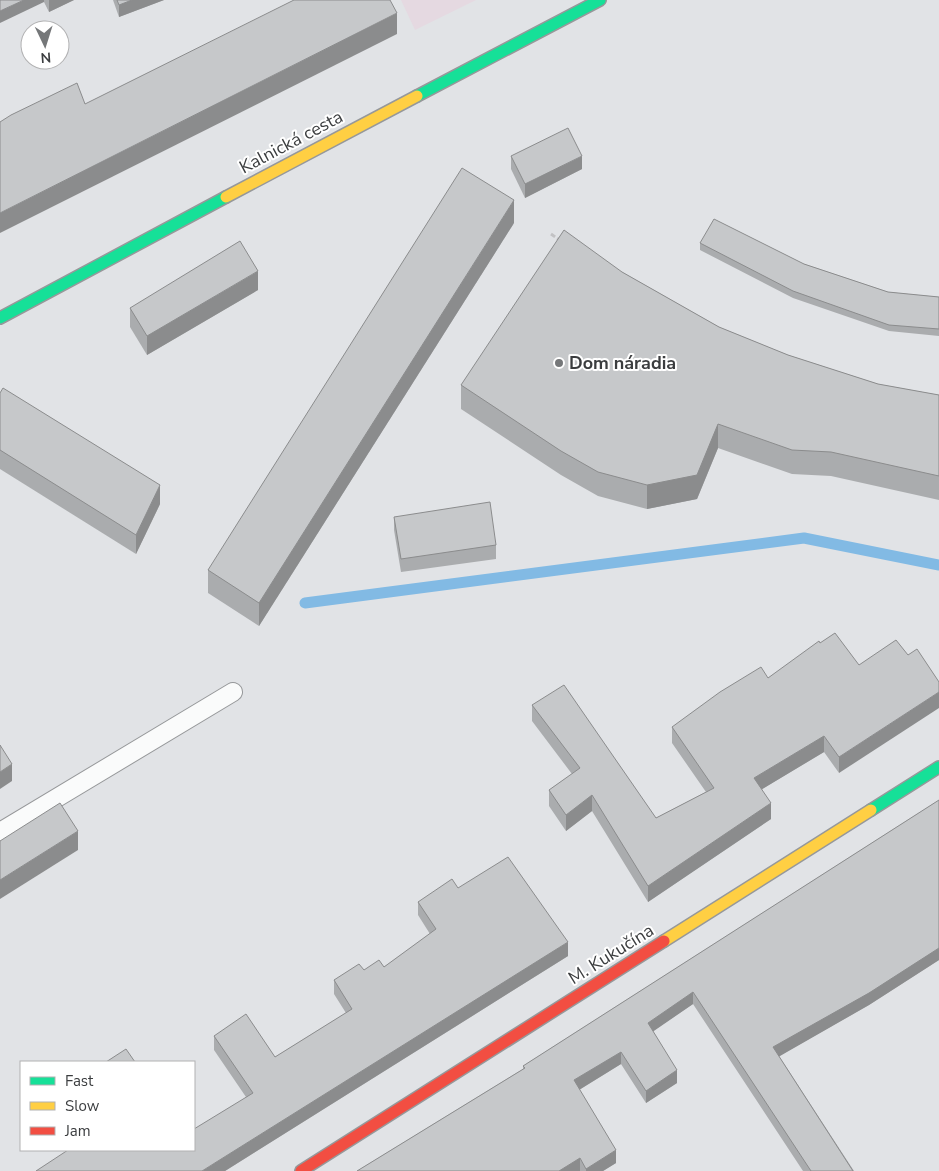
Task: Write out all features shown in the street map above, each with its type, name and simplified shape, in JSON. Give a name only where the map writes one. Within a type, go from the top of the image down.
[{"type":"street","name":"Kalnická cesta","points":[[0,318],[366,122],[600,0]]},
{"type":"street","name":"M. Kukučína","points":[[301,1171],[939,767]]},
{"type":"lane","points":[[0,832],[233,692]]},
{"type":"path","points":[[551,234],[568,246]]},
{"type":"shaded area","points":[[401,0],[476,0],[415,30]]},
{"type":"building","points":[[0,0],[24,0],[0,11]]},
{"type":"building","points":[[117,0],[132,0],[119,5]]},
{"type":"building","points":[[294,0],[390,0],[397,13],[0,213],[0,122],[77,83],[85,104]]},
{"type":"building","points":[[568,128],[582,156],[525,184],[511,156]]},
{"type":"building","points":[[462,168],[514,200],[259,603],[208,570]]},
{"type":"building","points":[[714,219],[804,264],[888,292],[939,297],[939,329],[889,325],[793,291],[700,243]]},
{"type":"building","points":[[564,230],[622,272],[719,327],[788,355],[878,384],[939,395],[939,476],[831,452],[792,450],[718,424],[697,475],[647,485],[598,472],[561,451],[461,385]]},
{"type":"building","points":[[240,241],[258,271],[147,336],[130,308]]},
{"type":"building","points":[[3,388],[160,485],[136,535],[0,450],[0,393]]},
{"type":"building","points":[[490,502],[496,545],[401,559],[394,517]]},
{"type":"building","points":[[835,633],[859,665],[896,640],[908,655],[917,649],[939,682],[939,692],[839,757],[824,736],[754,778],[771,803],[648,886],[592,795],[566,815],[549,790],[580,768],[532,705],[564,685],[656,818],[714,788],[672,727],[720,692],[761,667],[768,678],[819,641],[820,643]]},
{"type":"building","points":[[0,745],[12,764],[0,772]]},
{"type":"building","points":[[939,800],[939,948],[869,993],[773,1047],[853,1171],[811,1171],[693,992],[648,1023],[677,1070],[646,1091],[621,1052],[574,1080],[616,1150],[586,1169],[580,1158],[559,1171],[357,1171],[525,1068],[523,1066]]},
{"type":"building","points":[[60,803],[78,831],[0,880],[0,841]]},
{"type":"building","points":[[508,857],[568,942],[202,1171],[36,1171],[66,1151],[195,1151],[195,1128],[253,1093],[214,1036],[246,1014],[275,1057],[352,1009],[334,980],[359,964],[364,970],[379,960],[384,967],[436,929],[418,902],[452,879],[458,888]]},
{"type":"building","points":[[126,1049],[134,1061],[108,1061]]},
{"type":"waterway","points":[[305,603],[804,538],[939,565]]},
{"type":"traffic: fast","points":[[417,96],[600,0]]},
{"type":"traffic: fast","points":[[0,318],[226,197]]},
{"type":"traffic: fast","points":[[871,810],[939,767]]},
{"type":"traffic: slow","points":[[226,197],[417,96]]},
{"type":"traffic: slow","points":[[664,941],[871,810]]},
{"type":"traffic: jam","points":[[301,1171],[664,941]]},
{"type":"place","name":"Dom náradia","points":[[559,363]]}]
